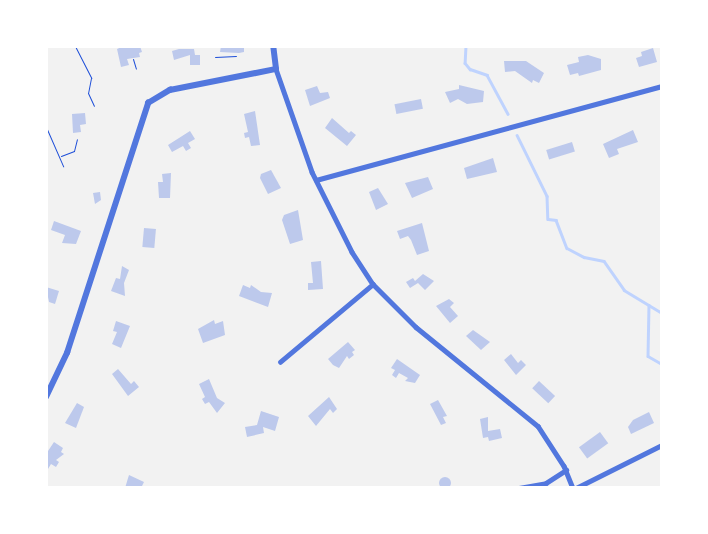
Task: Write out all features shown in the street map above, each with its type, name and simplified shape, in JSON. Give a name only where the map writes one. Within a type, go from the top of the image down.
[{"type":"street","points":[[272,46],[276,69],[316,180],[352,252],[373,284],[416,327],[523,412],[543,433],[575,488],[662,445]]},
{"type":"street","points":[[46,397],[67,353],[148,103],[170,90],[276,69]]},
{"type":"street","points":[[316,180],[662,86]]},
{"type":"street","points":[[280,362],[373,284]]},
{"type":"street","points":[[519,488],[546,483],[566,470]]},
{"type":"path","points":[[74,46],[78,49]]},
{"type":"path","points":[[80,46],[78,49],[79,60],[90,78],[88,93],[94,106]]},
{"type":"path","points":[[215,57],[236,56]]},
{"type":"path","points":[[133,59],[136,70]]},
{"type":"path","points":[[46,127],[63,166]]},
{"type":"path","points":[[59,157],[74,151],[77,139]]},
{"type":"building","points":[[124,46],[140,46],[142,52],[139,53],[140,57],[127,59],[129,65],[121,67],[117,49]]},
{"type":"building","points":[[221,46],[244,46],[244,52],[220,52]]},
{"type":"building","points":[[653,48],[657,62],[639,67],[636,58],[642,56],[641,52]]},
{"type":"building","points":[[194,49],[195,55],[200,55],[200,65],[190,65],[190,55],[174,60],[172,51]]},
{"type":"building","points":[[588,55],[601,59],[601,70],[579,76],[578,73],[570,75],[567,65],[579,62],[578,57]]},
{"type":"building","points":[[504,61],[526,61],[544,73],[539,83],[533,80],[532,83],[515,71],[505,72]]},
{"type":"building","points":[[459,85],[484,91],[483,102],[467,104],[458,99],[450,103],[445,92],[459,89]]},
{"type":"building","points":[[317,86],[320,93],[328,92],[330,98],[310,106],[305,90]]},
{"type":"building","points":[[421,99],[423,109],[396,114],[394,104]]},
{"type":"building","points":[[255,111],[260,145],[251,146],[249,137],[245,138],[244,133],[248,132],[244,114]]},
{"type":"building","points":[[85,113],[86,124],[80,125],[81,132],[73,133],[72,114]]},
{"type":"building","points":[[332,118],[349,133],[351,131],[356,135],[347,146],[325,128]]},
{"type":"building","points":[[633,130],[638,142],[617,149],[619,154],[609,158],[603,144]]},
{"type":"building","points":[[190,131],[195,139],[188,143],[191,148],[186,151],[183,146],[172,152],[168,145]]},
{"type":"building","points":[[572,142],[575,152],[549,159],[546,150]]},
{"type":"building","points":[[493,158],[497,172],[467,179],[464,168]]},
{"type":"building","points":[[271,170],[281,188],[268,194],[260,178],[261,174]]},
{"type":"building","points":[[171,173],[170,198],[159,198],[158,182],[163,182],[162,174]]},
{"type":"building","points":[[428,177],[433,189],[412,198],[405,183]]},
{"type":"building","points":[[378,188],[388,204],[376,210],[369,192]]},
{"type":"building","points":[[100,192],[101,200],[95,204],[93,193]]},
{"type":"building","points":[[298,210],[303,240],[290,244],[282,220],[284,215]]},
{"type":"building","points":[[54,221],[81,231],[76,244],[62,243],[65,235],[51,230]]},
{"type":"building","points":[[422,223],[429,251],[417,255],[408,236],[400,239],[397,231]]},
{"type":"building","points":[[144,228],[156,229],[154,248],[142,247]]},
{"type":"building","points":[[321,261],[323,289],[308,290],[308,283],[313,283],[311,262]]},
{"type":"building","points":[[122,266],[129,270],[124,283],[125,296],[111,291],[116,278],[120,279]]},
{"type":"building","points":[[423,274],[434,281],[425,290],[418,283],[410,288],[406,282],[413,278],[415,281]]},
{"type":"building","points":[[243,285],[250,288],[251,285],[261,292],[272,293],[268,307],[239,296]]},
{"type":"building","points":[[46,287],[59,291],[55,304],[49,302]]},
{"type":"building","points":[[449,299],[454,303],[450,307],[458,316],[450,323],[436,306]]},
{"type":"building","points":[[214,320],[215,324],[223,321],[225,335],[203,343],[198,329]]},
{"type":"building","points":[[116,321],[130,326],[121,348],[112,344],[117,332],[113,331]]},
{"type":"building","points":[[473,330],[490,342],[481,350],[466,336]]},
{"type":"building","points":[[348,342],[355,350],[352,352],[354,355],[349,359],[347,356],[339,368],[328,359]]},
{"type":"building","points":[[511,354],[518,363],[521,360],[526,365],[516,375],[504,360]]},
{"type":"building","points":[[397,359],[420,375],[415,383],[405,381],[408,378],[399,373],[396,378],[392,375],[395,370],[391,368]]},
{"type":"building","points":[[118,369],[131,384],[134,381],[139,387],[128,396],[112,374]]},
{"type":"building","points":[[209,379],[217,398],[225,403],[217,413],[209,402],[205,404],[202,399],[205,397],[199,384]]},
{"type":"building","points":[[539,381],[555,396],[548,403],[532,388]]},
{"type":"building","points":[[329,397],[337,409],[333,413],[330,409],[316,426],[308,416]]},
{"type":"building","points":[[438,400],[447,416],[443,417],[446,423],[441,425],[430,404]]},
{"type":"building","points":[[77,403],[84,407],[76,428],[65,423]]},
{"type":"building","points":[[261,411],[279,417],[275,431],[263,427],[264,433],[247,437],[245,427],[257,425]]},
{"type":"building","points":[[649,412],[654,423],[631,434],[628,427],[633,420]]},
{"type":"building","points":[[488,417],[488,431],[500,429],[502,438],[489,441],[488,437],[483,438],[480,419]]},
{"type":"building","points":[[600,432],[608,443],[587,459],[579,447]]},
{"type":"building","points":[[54,442],[63,448],[61,452],[64,454],[56,460],[59,462],[56,467],[51,464],[48,469],[46,454]]},
{"type":"building","points":[[129,475],[144,482],[141,488],[125,488]]},
{"type":"building","points":[[445,477],[451,483],[445,489],[439,483]]},
{"type":"waterway","points":[[466,46],[465,63],[470,69],[487,75],[508,114]]},
{"type":"waterway","points":[[517,135],[547,196],[548,219],[556,220],[567,248],[584,257],[604,261],[624,290],[662,313]]},
{"type":"waterway","points":[[649,305],[648,356],[662,364]]}]
